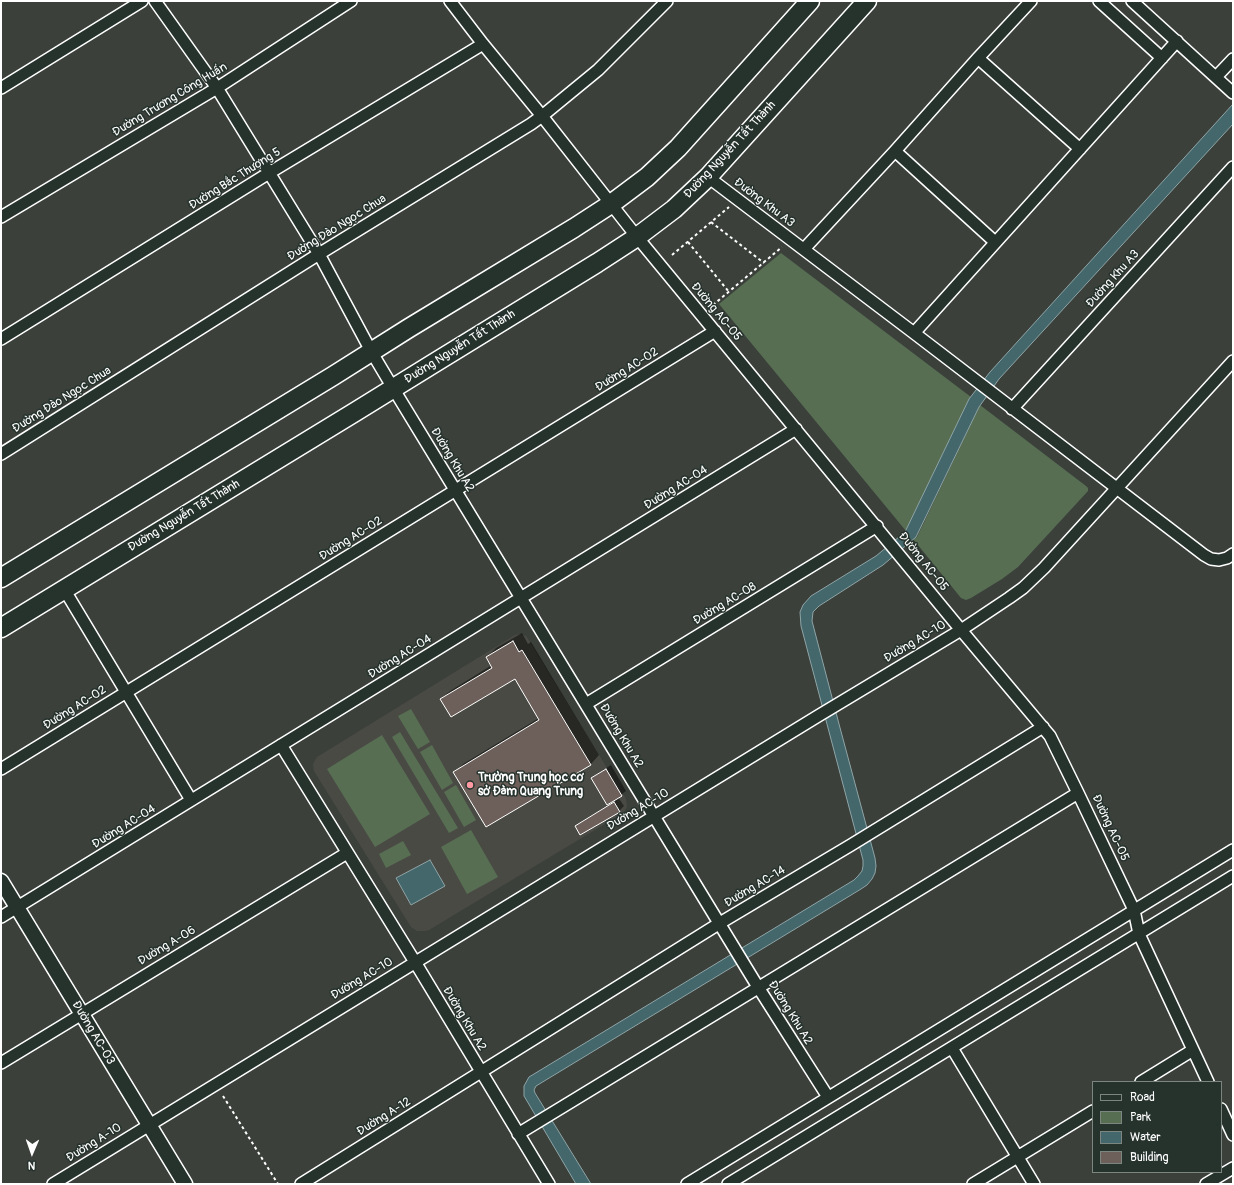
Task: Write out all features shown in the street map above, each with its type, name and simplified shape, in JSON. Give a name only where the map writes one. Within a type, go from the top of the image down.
[{"type":"main road","points":[[1,578],[611,204],[647,177],[678,148],[810,1]]},
{"type":"main road","name":"Đường Nguyễn Tất Thành","points":[[1,628],[597,263],[637,237],[674,209],[708,177],[867,1]]},
{"type":"street","points":[[1,88],[142,1]]},
{"type":"street","name":"Đường Khu A2","points":[[155,1],[217,88],[320,254],[371,351],[393,388],[758,987],[828,1097]]},
{"type":"street","name":"Đường Trương Công Huấn","points":[[1,217],[217,88],[351,1]]},
{"type":"street","name":"Đường AC-05","points":[[450,1],[637,237],[877,526],[961,630],[1043,727],[1056,746],[1134,910],[1139,934],[1208,1081]]},
{"type":"street","name":"Đường Đào Ngọc Chua","points":[[1,454],[542,116],[598,70],[667,1]]},
{"type":"street","points":[[804,250],[896,151],[978,58],[1031,1]]},
{"type":"street","points":[[1099,1],[1162,58]]},
{"type":"street","points":[[1132,1],[1233,92]]},
{"type":"street","points":[[914,333],[1176,41]]},
{"type":"street","name":"Đường Bắc Thượng 5","points":[[1,339],[269,173],[483,44]]},
{"type":"street","points":[[978,58],[1080,149]]},
{"type":"street","points":[[1216,77],[1233,59]]},
{"type":"street","points":[[896,151],[995,242]]},
{"type":"street","name":"Đường Khu A3","points":[[1012,409],[1233,167]]},
{"type":"street","name":"Đường Khu A3","points":[[708,177],[1204,555],[1211,559],[1219,560],[1227,558],[1233,554]]},
{"type":"street","name":"Đường AC-02","points":[[1,769],[715,331]]},
{"type":"street","points":[[1116,488],[1233,361]]},
{"type":"street","name":"Đường AC-04","points":[[1,917],[796,429]]},
{"type":"street","name":"Đường AC-10","points":[[149,1125],[961,630],[1009,598],[1035,578],[1116,488]]},
{"type":"street","name":"Đường AC-08","points":[[586,704],[877,526]]},
{"type":"street","points":[[64,589],[191,800]]},
{"type":"street","name":"Đường AC-14","points":[[481,1072],[720,923],[852,845],[1043,727]]},
{"type":"street","name":"Đường Khu A2","points":[[281,745],[415,962],[549,1184]]},
{"type":"street","points":[[518,1134],[1078,792]]},
{"type":"street","points":[[687,1184],[1233,850]]},
{"type":"street","name":"Đường A-06","points":[[1,1063],[347,852]]},
{"type":"street","points":[[728,1184],[747,1179],[952,1048],[1233,876]]},
{"type":"street","name":"Đường AC-03","points":[[1,881],[185,1184]]},
{"type":"street","points":[[952,1048],[1034,1184]]},
{"type":"street","points":[[1143,1081],[1193,1050]]},
{"type":"street","name":"Đường A-12","points":[[301,1184],[481,1072]]},
{"type":"street","points":[[1222,1111],[1233,1135]]},
{"type":"street","points":[[973,1184],[1092,1112]]},
{"type":"street","name":"Đường A-10","points":[[53,1184],[149,1125]]},
{"type":"street","points":[[1206,1184],[1233,1168]]},
{"type":"path","points":[[672,255],[729,207]]},
{"type":"path","points":[[711,222],[764,263]]},
{"type":"path","points":[[688,242],[729,292]]},
{"type":"path","points":[[713,305],[782,247]]},
{"type":"path","points":[[223,1096],[278,1184]]},
{"type":"shaded area","name":"Trường Trung học cơ sở Đàm Quang Trung","points":[[520,634],[526,636],[528,639],[626,799],[627,807],[623,813],[429,930],[417,931],[411,927],[314,771],[313,764],[317,757],[515,635]]},
{"type":"green space","points":[[781,253],[971,397],[906,531],[719,304]]},
{"type":"green space","points":[[980,405],[1086,486],[1088,491],[1018,567],[1002,579],[966,600],[961,598],[913,539],[917,537]]},
{"type":"green space","points":[[411,709],[430,742],[418,749],[398,716]]},
{"type":"green space","points":[[400,732],[458,828],[449,833],[392,737]]},
{"type":"green space","points":[[382,735],[430,814],[375,847],[327,769]]},
{"type":"green space","points":[[432,745],[453,783],[442,790],[420,752]]},
{"type":"green space","points":[[456,785],[476,820],[464,827],[444,792]]},
{"type":"green space","points":[[471,830],[498,877],[467,894],[441,847]]},
{"type":"green space","points":[[403,841],[411,855],[386,868],[379,854]]},
{"type":"water","points":[[1233,104],[1233,124],[999,379],[979,407],[916,537],[883,565],[819,606],[813,612],[812,621],[875,858],[875,873],[867,885],[861,889],[536,1086],[534,1090],[535,1093],[591,1184],[576,1184],[524,1096],[524,1086],[529,1077],[854,880],[862,871],[863,860],[801,626],[800,612],[803,605],[811,596],[876,556],[905,532],[969,399],[990,372]]},
{"type":"water","points":[[430,860],[445,886],[411,905],[396,878]]},
{"type":"building","points":[[513,641],[519,652],[522,650],[591,765],[486,827],[453,772],[539,720],[515,679],[451,717],[440,699],[492,668],[486,657]]},
{"type":"building","points":[[606,769],[622,796],[607,805],[591,778]]},
{"type":"building","points":[[614,802],[620,812],[580,835],[575,826]]},
{"type":"place","name":"Trường Trung học cơ sở Đàm Quang Trung","points":[[470,785]]}]
